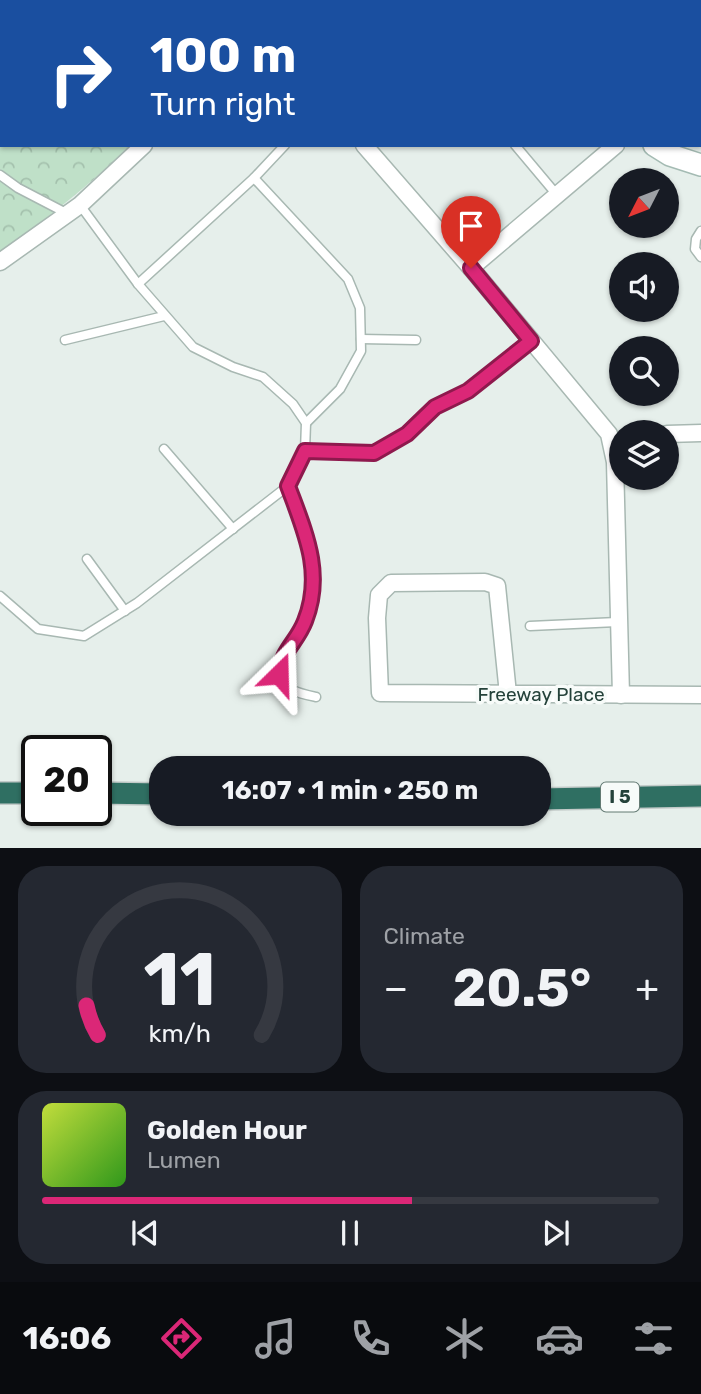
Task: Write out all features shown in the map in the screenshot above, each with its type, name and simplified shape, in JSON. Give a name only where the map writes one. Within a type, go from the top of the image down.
[{"type":"highway","points":[[0,793],[21,793]]},
{"type":"highway","points":[[112,793],[149,794]]},
{"type":"highway","name":"I 5","points":[[551,799],[701,796]]},
{"type":"street","points":[[0,262],[74,209],[142,147]]},
{"type":"street","points":[[366,147],[531,341],[609,427]]},
{"type":"street","points":[[471,268],[614,147]]},
{"type":"street","points":[[657,147],[670,155],[701,165]]},
{"type":"street","points":[[679,434],[701,433]]},
{"type":"street","points":[[615,490],[621,695]]},
{"type":"street","name":"Freeway Place","points":[[508,694],[497,586],[485,582],[391,583],[379,595],[377,618],[380,693],[621,695],[701,695]]},
{"type":"lane","points":[[138,284],[254,178],[283,147]]},
{"type":"lane","points":[[516,147],[557,195]]},
{"type":"lane","points":[[0,175],[18,188],[74,209],[193,347],[233,367],[263,377],[293,404],[306,424],[305,451],[288,486],[125,611],[84,636],[38,629],[0,596]]},
{"type":"lane","points":[[254,178],[348,279],[360,308],[361,351],[340,389],[306,424]]},
{"type":"lane","points":[[701,231],[696,239],[695,249],[701,257]]},
{"type":"lane","points":[[65,340],[164,316]]},
{"type":"lane","points":[[361,340],[416,340]]},
{"type":"lane","points":[[305,451],[374,453],[407,434],[435,407],[468,391],[531,341]]},
{"type":"lane","points":[[164,449],[233,529]]},
{"type":"lane","points":[[288,486],[309,543],[314,582],[305,622],[281,659],[279,674],[286,685],[297,694],[316,697]]},
{"type":"lane","points":[[86,559],[125,611]]},
{"type":"lane","points":[[530,626],[617,622]]},
{"type":"green space","points":[[0,147],[128,147],[68,201],[0,251]]},
{"type":"route","points":[[279,674],[281,659],[305,622],[314,582],[309,543],[288,486],[305,451],[374,453],[407,434],[435,407],[468,391],[531,341],[471,268]]}]
